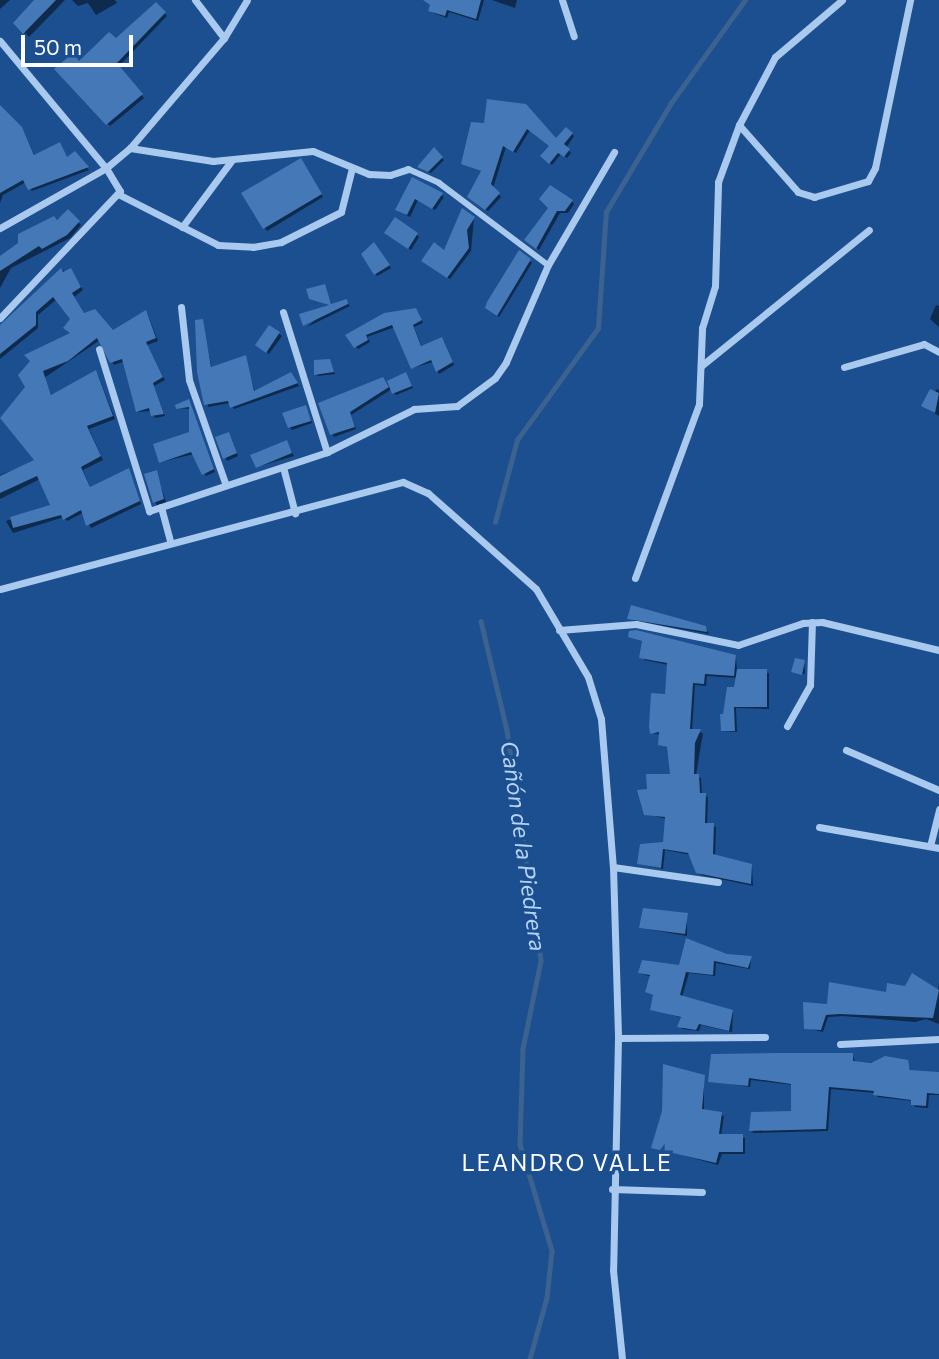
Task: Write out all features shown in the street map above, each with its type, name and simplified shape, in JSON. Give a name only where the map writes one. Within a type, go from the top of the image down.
[{"type":"street","points":[[195,0],[224,38]]},
{"type":"street","points":[[0,228],[106,168],[130,148],[224,38],[247,0]]},
{"type":"street","points":[[562,0],[574,36]]},
{"type":"street","points":[[635,578],[689,443],[699,404],[702,328],[715,286],[718,182],[739,125],[775,57],[842,0]]},
{"type":"street","points":[[739,125],[798,192],[814,197],[851,188],[868,180],[874,168],[910,0]]},
{"type":"street","points":[[0,41],[106,168],[118,197],[218,245],[253,247],[281,242],[341,212],[352,168]]},
{"type":"street","points":[[130,148],[232,160],[292,149],[313,151],[352,168],[390,175],[408,169],[439,183],[548,265]]},
{"type":"street","points":[[99,349],[149,511],[327,452],[414,409],[457,406],[484,388],[506,362],[548,265],[614,152]]},
{"type":"street","points":[[182,227],[232,160]]},
{"type":"street","points":[[0,318],[118,197]]},
{"type":"street","points":[[701,366],[869,230]]},
{"type":"street","points":[[180,307],[189,380],[225,484]]},
{"type":"street","points":[[283,312],[327,452]]},
{"type":"street","points":[[844,366],[924,344],[939,352]]},
{"type":"street","points":[[283,467],[295,513]]},
{"type":"street","points":[[0,589],[170,541],[295,513],[387,483],[415,485],[527,578],[595,695],[613,867],[618,1038],[612,1189],[613,1270],[622,1359]]},
{"type":"street","points":[[161,507],[170,541]]},
{"type":"street","points":[[559,630],[636,624],[738,645],[812,622],[939,650]]},
{"type":"street","points":[[787,726],[810,685],[812,622]]},
{"type":"street","points":[[846,750],[939,790]]},
{"type":"street","points":[[819,827],[935,847],[939,809]]},
{"type":"street","points":[[613,867],[718,882]]},
{"type":"street","points":[[618,1038],[765,1037]]},
{"type":"street","points":[[840,1044],[939,1039]]},
{"type":"street","points":[[612,1189],[702,1192]]},
{"type":"building","points":[[34,0],[56,0],[23,34],[13,23]]},
{"type":"building","points":[[423,0],[481,0],[476,19],[447,10],[445,16],[428,11],[430,5]]},
{"type":"building","points":[[156,2],[166,12],[117,63],[143,94],[106,125],[54,69],[73,53],[79,61],[109,32],[116,38]]},
{"type":"building","points":[[487,99],[526,104],[556,138],[566,127],[573,133],[564,144],[570,149],[564,157],[558,153],[549,164],[540,156],[549,146],[527,129],[513,152],[503,146],[491,184],[500,193],[485,210],[467,197],[481,171],[461,164],[471,122],[484,123]]},
{"type":"building","points":[[0,105],[22,127],[34,155],[60,142],[67,157],[75,151],[89,167],[28,190],[23,180],[0,193]]},
{"type":"building","points":[[434,147],[443,157],[428,172],[417,167]]},
{"type":"building","points":[[301,158],[322,194],[263,229],[241,193]]},
{"type":"building","points":[[412,177],[443,193],[432,209],[415,199],[407,215],[395,210]]},
{"type":"building","points":[[550,185],[573,200],[565,211],[557,211],[536,249],[524,240],[548,208],[539,199]]},
{"type":"building","points":[[462,208],[475,217],[467,230],[469,248],[447,278],[421,261],[434,242],[444,250]]},
{"type":"building","points":[[68,209],[80,221],[67,235],[42,249],[39,246],[0,271],[0,256],[18,243],[18,234],[54,216],[57,220]]},
{"type":"building","points":[[395,217],[418,233],[408,249],[384,233]]},
{"type":"building","points":[[374,242],[390,265],[374,275],[361,254]]},
{"type":"building","points":[[519,250],[531,259],[497,316],[485,308],[487,302]]},
{"type":"building","points":[[61,268],[63,272],[71,268],[81,287],[72,293],[84,313],[95,309],[113,330],[146,310],[156,338],[146,342],[163,377],[153,383],[164,414],[151,416],[149,408],[136,412],[122,359],[110,363],[97,338],[68,361],[43,371],[51,395],[96,370],[113,416],[87,426],[101,456],[81,467],[90,487],[129,468],[140,501],[86,526],[81,510],[63,520],[61,515],[13,528],[10,517],[50,505],[37,476],[0,493],[0,476],[34,460],[0,418],[25,387],[18,375],[30,361],[24,355],[70,333],[63,328],[70,319],[53,297],[36,312],[36,325],[0,354],[0,325]]},
{"type":"building","points":[[325,284],[331,304],[347,299],[348,304],[303,326],[299,314],[329,305],[309,299],[306,289]]},
{"type":"building","points":[[416,308],[422,320],[413,325],[421,346],[442,337],[453,362],[436,372],[431,360],[411,369],[392,325],[366,335],[368,340],[354,348],[345,335],[384,313]]},
{"type":"building","points":[[203,319],[211,367],[246,355],[254,391],[291,372],[298,383],[230,408],[228,401],[204,405],[197,372],[195,320]]},
{"type":"building","points":[[269,325],[280,332],[266,353],[255,345]]},
{"type":"building","points":[[330,359],[334,372],[314,375],[314,360]]},
{"type":"building","points":[[406,372],[412,386],[392,394],[387,381]]},
{"type":"building","points":[[383,377],[389,387],[350,412],[355,427],[330,435],[318,403]]},
{"type":"building","points":[[930,389],[939,393],[935,413],[921,406]]},
{"type":"building","points":[[189,399],[214,469],[202,475],[191,452],[159,463],[153,444],[189,432],[189,407],[176,409],[175,405]]},
{"type":"building","points":[[306,405],[311,421],[288,428],[282,413]]},
{"type":"building","points":[[229,432],[237,453],[223,459],[215,437]]},
{"type":"building","points":[[287,440],[292,453],[256,468],[250,455]]},
{"type":"building","points":[[157,470],[164,499],[153,503],[144,474]]},
{"type":"building","points":[[631,605],[706,626],[707,632],[627,619]]},
{"type":"building","points":[[636,630],[736,655],[734,676],[705,674],[704,684],[693,683],[690,729],[701,729],[695,743],[694,774],[699,774],[700,793],[706,793],[705,823],[714,823],[713,854],[752,864],[751,884],[696,873],[688,853],[663,849],[661,868],[637,864],[640,844],[663,842],[665,817],[644,815],[637,790],[647,789],[646,774],[670,774],[667,747],[658,745],[659,732],[650,734],[649,726],[651,693],[665,694],[667,663],[639,658],[642,641],[628,637],[629,631]]},
{"type":"building","points":[[795,658],[805,660],[802,675],[791,672]]},
{"type":"building","points":[[737,669],[767,669],[767,707],[734,707],[735,731],[721,731],[720,714],[723,714],[727,687],[734,687]]},
{"type":"building","points":[[643,908],[688,913],[685,934],[639,928]]},
{"type":"building","points":[[686,938],[727,954],[752,956],[748,968],[714,961],[713,975],[686,972],[680,995],[733,1010],[729,1031],[699,1024],[696,1030],[677,1027],[681,1017],[650,1010],[653,995],[645,992],[650,975],[638,973],[642,960],[679,965]]},
{"type":"building","points":[[912,973],[939,990],[933,1018],[826,1015],[821,1030],[804,1029],[803,1002],[827,1004],[829,982],[886,992],[887,983],[905,986]]},
{"type":"building","points":[[853,1053],[853,1061],[871,1063],[885,1056],[908,1060],[910,1070],[939,1072],[939,1094],[927,1093],[926,1106],[911,1105],[911,1100],[873,1095],[874,1091],[829,1087],[826,1129],[749,1131],[751,1112],[791,1111],[791,1084],[749,1078],[748,1086],[708,1082],[711,1054]]},
{"type":"building","points":[[663,1064],[705,1075],[702,1109],[722,1112],[719,1134],[743,1134],[743,1152],[719,1152],[716,1163],[651,1148],[662,1111]]},
{"type":"waterway","name":"Cañón de la Piedrera","points":[[495,522],[517,440],[598,328],[606,212],[671,103],[745,0]]},
{"type":"waterway","name":"Cañón de la Piedrera","points":[[481,621],[507,730],[541,961],[523,1049],[520,1144],[552,1251],[547,1298],[530,1359]]},
{"type":"district","name":"LEANDRO VALLE","points":[[567,1162]]}]
